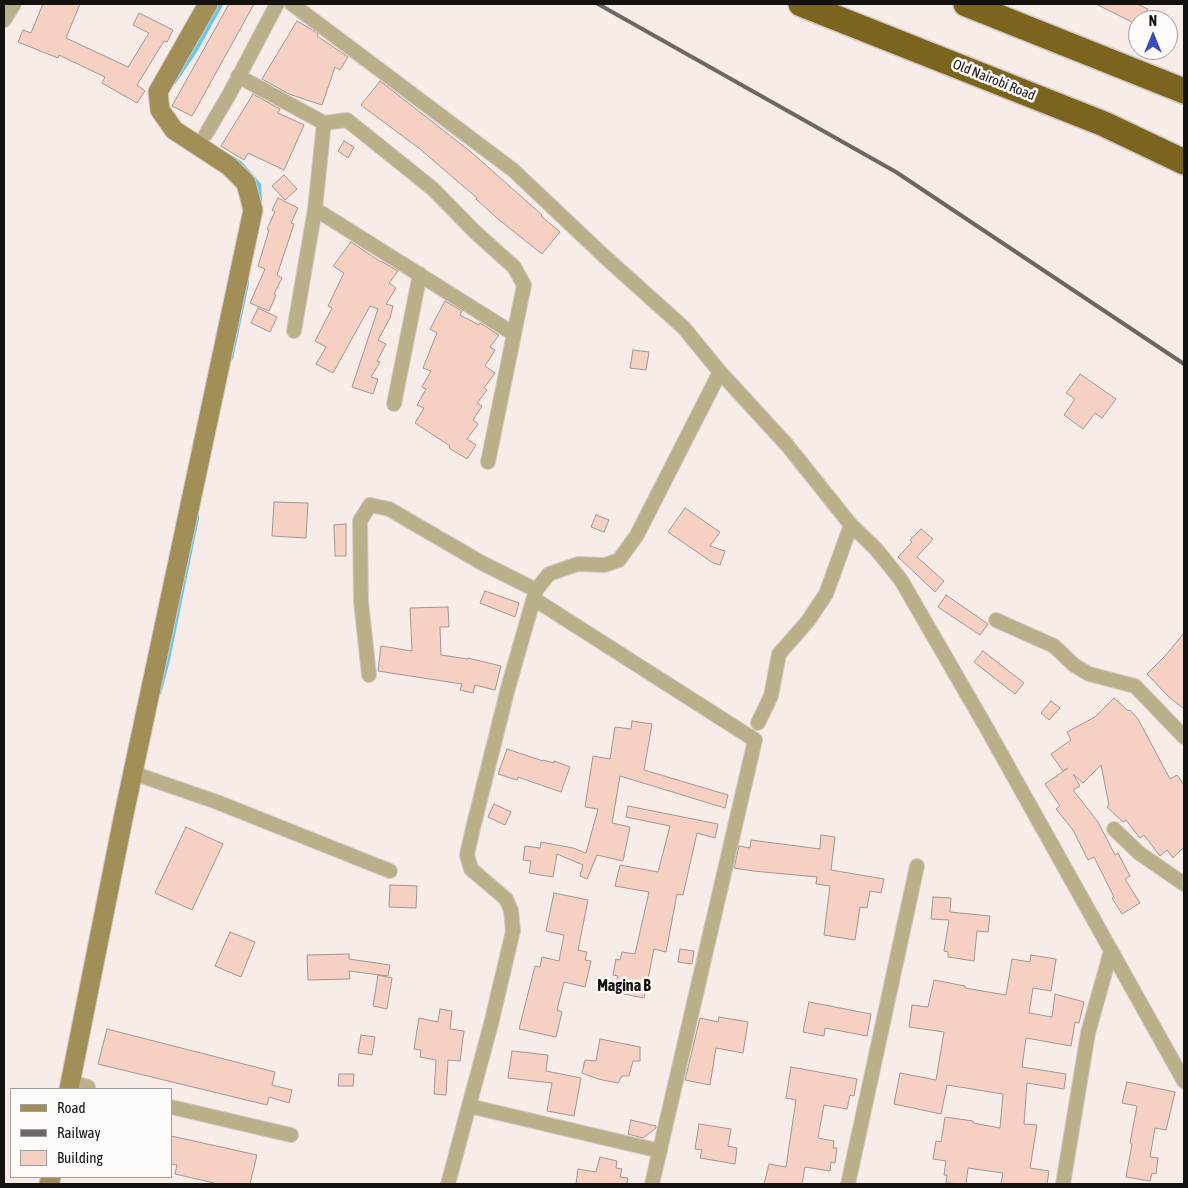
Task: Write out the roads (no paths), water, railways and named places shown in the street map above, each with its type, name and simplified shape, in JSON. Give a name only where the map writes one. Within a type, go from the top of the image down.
[{"type":"highway","name":"Old Nairobi Road","points":[[801,4],[1104,124],[1184,162]]},
{"type":"highway","points":[[966,4],[1184,91]]},
{"type":"street","points":[[4,20],[14,4]]},
{"type":"street","points":[[76,1086],[133,773],[253,210],[246,183],[229,166],[174,130],[160,110],[158,92],[208,4]]},
{"type":"street","points":[[206,134],[278,4]]},
{"type":"street","points":[[292,4],[513,170],[684,328],[720,372],[787,445],[851,525],[876,549],[900,580],[986,727],[1184,1081]]},
{"type":"street","points":[[238,76],[324,123],[347,120],[433,190],[475,232],[514,267],[524,285],[488,462]]},
{"type":"street","points":[[294,331],[315,209],[324,123]]},
{"type":"street","points":[[315,209],[514,334]]},
{"type":"street","points":[[394,404],[420,274]]},
{"type":"street","points":[[448,1184],[491,1024],[513,931],[511,910],[506,899],[471,869],[467,855],[508,688],[535,595],[549,574],[578,564],[605,565],[619,560],[637,535],[720,372]]},
{"type":"street","points":[[369,675],[361,601],[360,521],[370,505],[390,509],[535,595],[755,740],[652,1184]]},
{"type":"street","points":[[758,723],[771,696],[779,654],[808,621],[826,594],[851,525]]},
{"type":"street","points":[[996,620],[1054,646],[1074,665],[1088,674],[1135,686],[1184,736]]},
{"type":"street","points":[[133,773],[217,802],[390,872]]},
{"type":"street","points":[[1114,829],[1139,853],[1184,884]]},
{"type":"street","points":[[848,1184],[917,866]]},
{"type":"street","points":[[1063,1184],[1088,1033],[1111,951]]},
{"type":"street","points":[[469,1106],[660,1151]]},
{"type":"street","points":[[172,1107],[291,1135]]},
{"type":"waterway","points":[[174,82],[195,51],[221,4]]},
{"type":"waterway","points":[[234,159],[240,163],[259,185],[260,208]]},
{"type":"waterway","points":[[231,358],[247,282]]},
{"type":"waterway","points":[[159,693],[197,517]]},
{"type":"railway","points":[[598,4],[896,172],[1184,364]]},
{"type":"district","name":"Magina B","points":[[624,986]]}]
